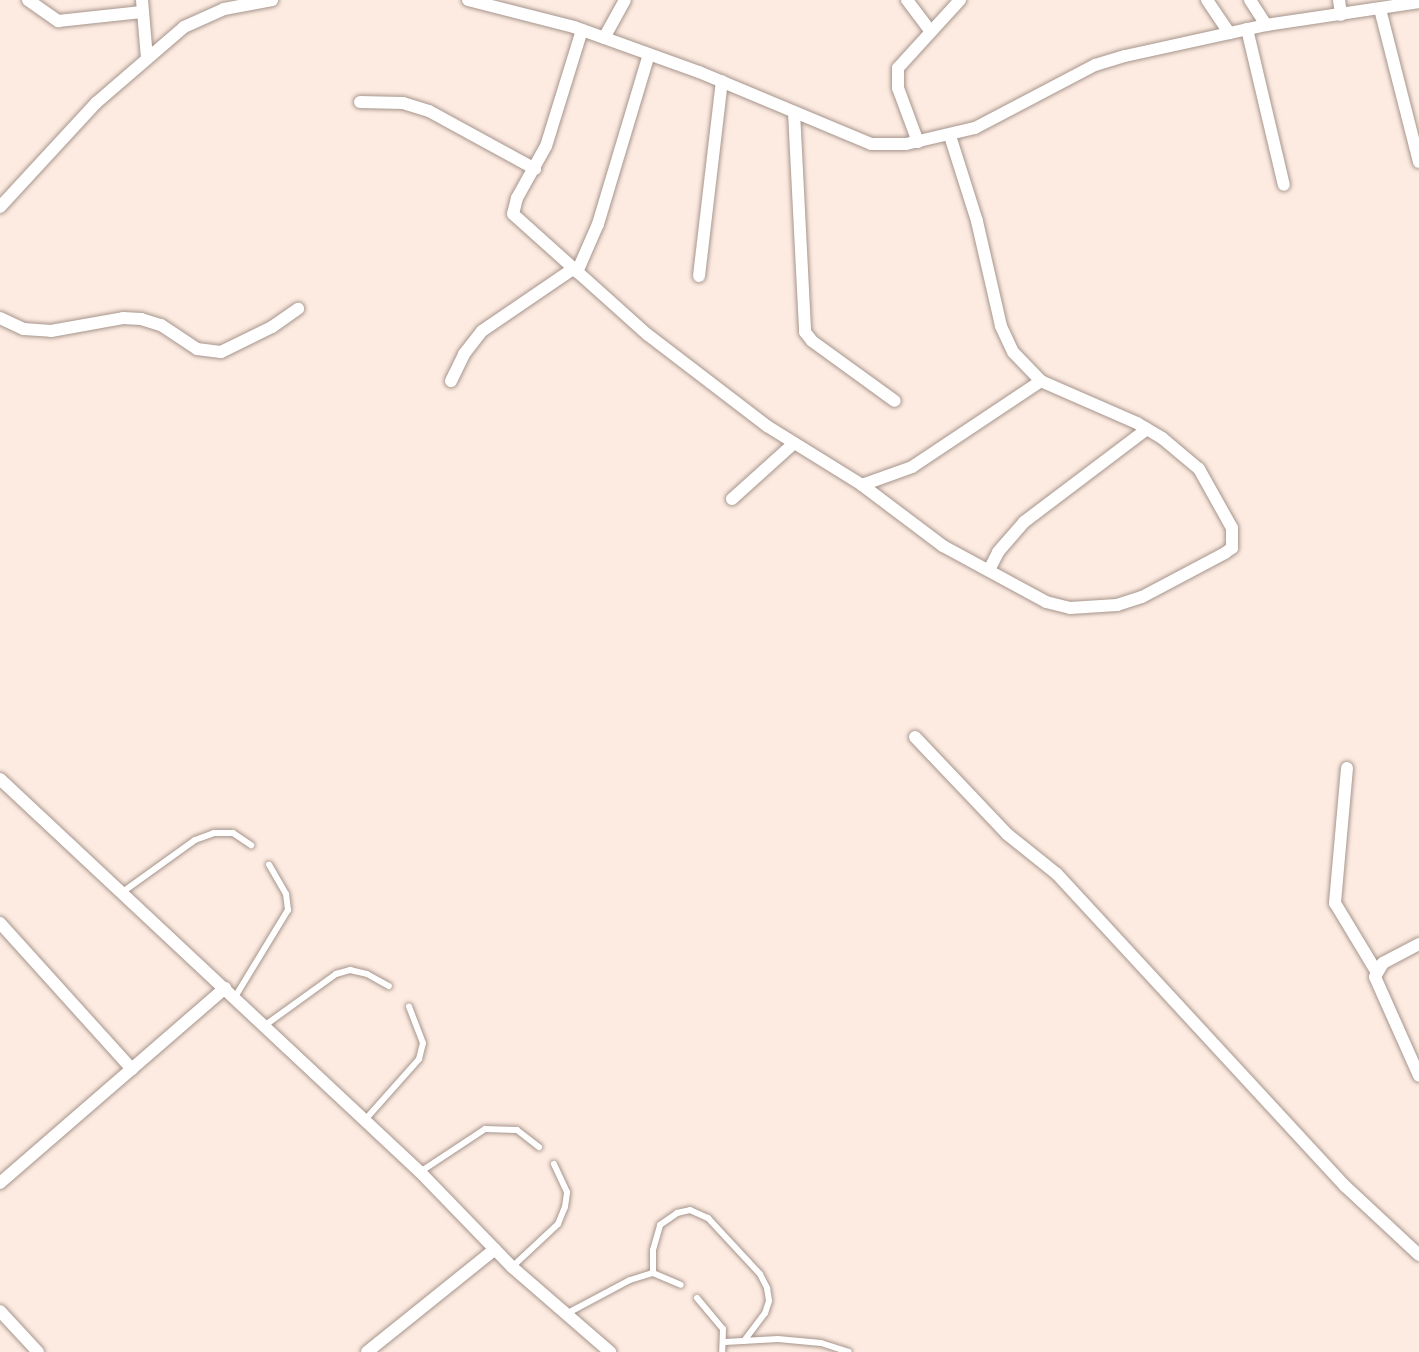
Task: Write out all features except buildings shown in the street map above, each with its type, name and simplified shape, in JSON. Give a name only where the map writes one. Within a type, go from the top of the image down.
[{"type":"street","points":[[28,0],[58,21],[142,6],[147,58]]},
{"type":"street","points":[[0,207],[74,125],[147,58],[203,15],[272,0]]},
{"type":"street","points":[[468,0],[582,30],[650,54],[722,81],[871,144],[918,142],[950,136],[975,128],[1095,65],[1266,25],[1419,3]]},
{"type":"street","points":[[604,38],[625,0]]},
{"type":"street","points":[[907,0],[930,31]]},
{"type":"street","points":[[918,142],[901,101],[897,77],[903,59],[960,0]]},
{"type":"street","points":[[1207,0],[1229,33]]},
{"type":"street","points":[[1250,0],[1266,25]]},
{"type":"street","points":[[1338,0],[1341,15]]},
{"type":"street","points":[[1380,9],[1419,162]]},
{"type":"street","points":[[1247,29],[1284,185]]},
{"type":"street","points":[[582,30],[561,103],[536,169],[517,198],[513,214],[648,335],[793,444],[862,486],[943,546],[1046,602],[1070,608],[1118,605],[1142,597],[1226,553],[1234,538],[1232,528],[1199,469],[1147,429],[1041,381],[1013,352],[1001,326],[977,221],[950,136]]},
{"type":"street","points":[[451,381],[464,354],[482,331],[575,270],[598,224],[650,54]]},
{"type":"street","points":[[699,276],[722,81]]},
{"type":"street","points":[[360,102],[403,103],[429,111],[536,169]]},
{"type":"street","points":[[794,112],[805,332],[812,341],[895,402]]},
{"type":"street","points":[[0,318],[24,329],[51,330],[123,318],[141,319],[161,325],[197,349],[221,352],[272,327],[298,309]]},
{"type":"street","points":[[862,486],[912,467],[1041,381]]},
{"type":"street","points":[[989,570],[1003,545],[1024,522],[1147,429]]},
{"type":"street","points":[[732,499],[793,444]]},
{"type":"street","points":[[915,737],[1007,834],[1057,874],[1346,1186],[1419,1255]]},
{"type":"street","points":[[1347,768],[1335,903],[1376,971],[1376,982],[1419,1076]]},
{"type":"street","points":[[0,779],[124,891],[364,1122],[420,1172],[512,1267],[610,1352]]},
{"type":"street","points":[[0,923],[132,1069]]},
{"type":"street","points":[[1376,971],[1383,963],[1419,944]]},
{"type":"street","points":[[0,1183],[225,988]]},
{"type":"street","points":[[367,1352],[495,1249]]},
{"type":"street","points":[[0,1311],[38,1352]]},
{"type":"lane","points":[[124,891],[195,840],[214,833],[233,833],[251,845]]},
{"type":"lane","points":[[235,998],[288,910],[286,894],[269,864]]},
{"type":"lane","points":[[264,1026],[336,974],[350,970],[367,974],[389,986]]},
{"type":"lane","points":[[364,1122],[419,1059],[423,1043],[409,1007]]},
{"type":"lane","points":[[420,1172],[484,1129],[498,1126],[517,1130],[539,1147]]},
{"type":"lane","points":[[512,1267],[558,1224],[565,1207],[567,1192],[554,1164]]},
{"type":"lane","points":[[653,1274],[653,1250],[660,1225],[690,1210],[708,1218],[760,1274],[767,1288],[769,1301],[765,1313],[744,1341]]},
{"type":"lane","points":[[566,1314],[630,1280],[653,1274],[681,1285]]},
{"type":"lane","points":[[696,1298],[716,1318],[725,1342],[722,1352]]},
{"type":"lane","points":[[725,1342],[821,1343],[849,1352]]}]
